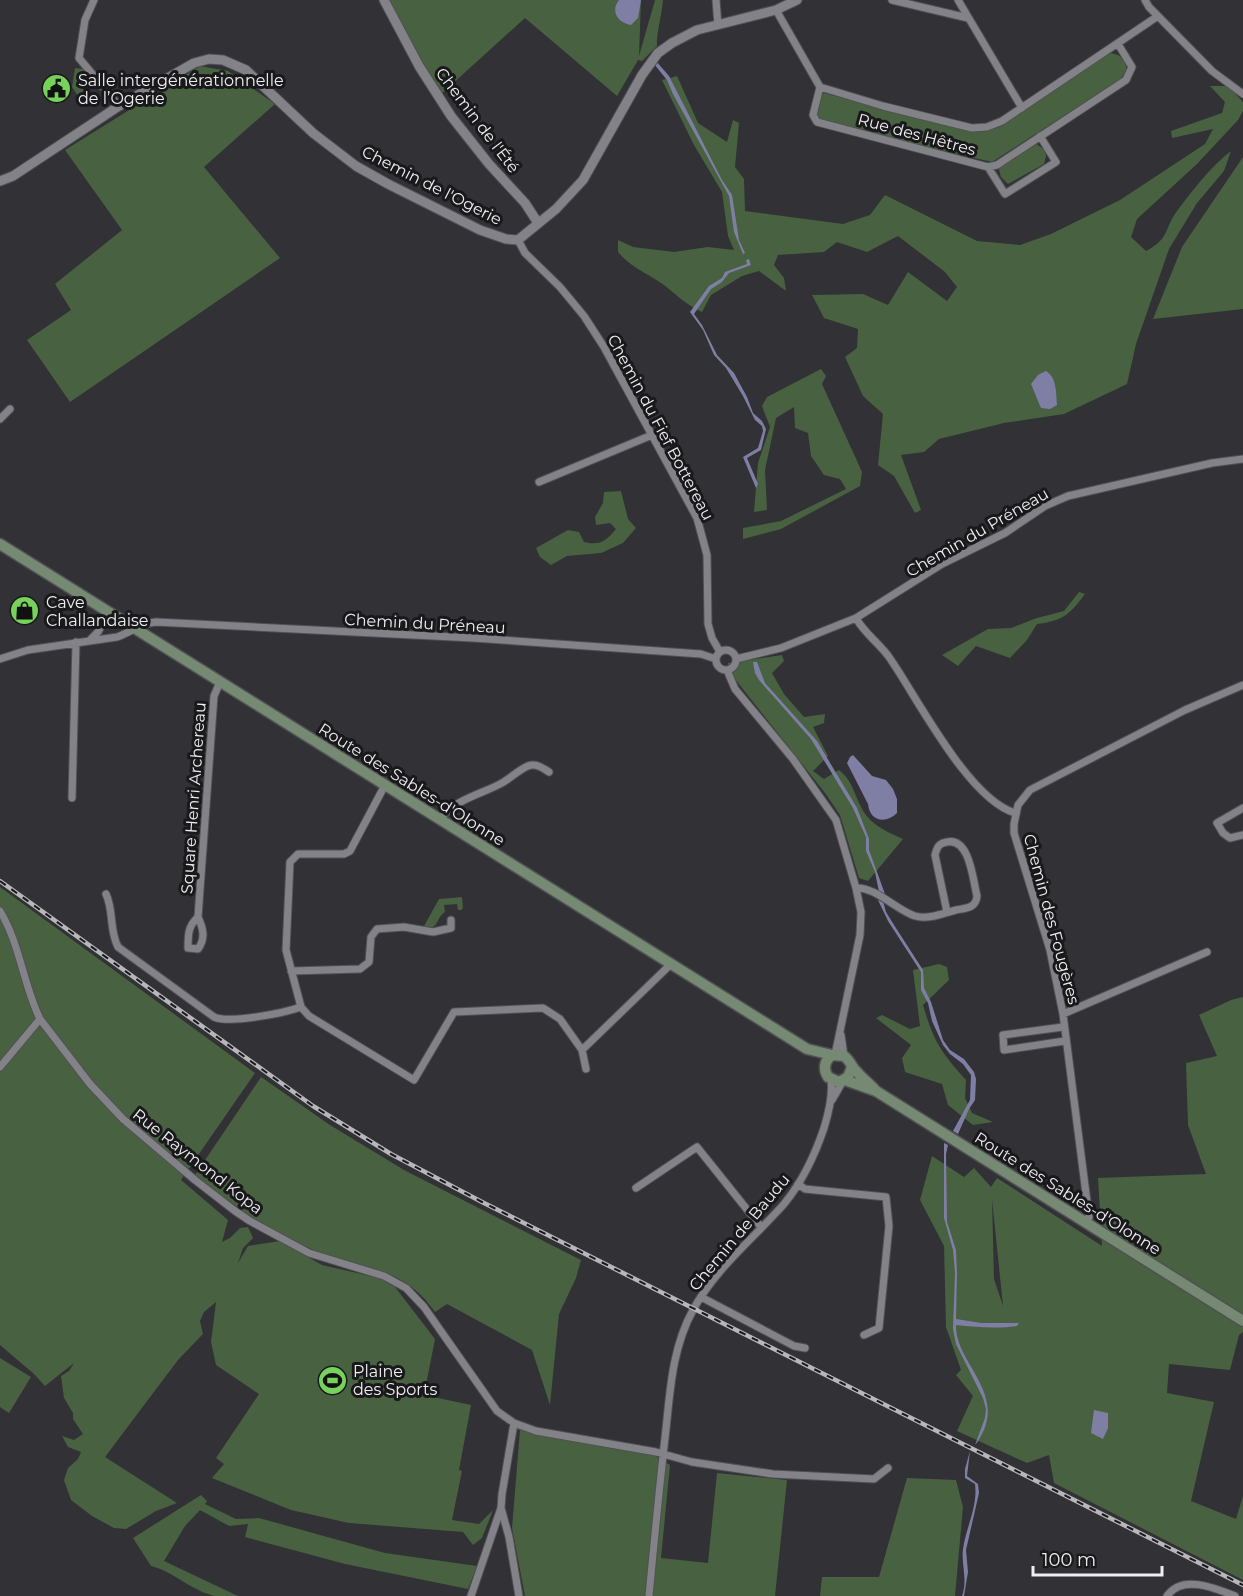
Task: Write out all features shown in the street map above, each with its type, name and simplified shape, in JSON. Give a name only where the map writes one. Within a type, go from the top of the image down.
[{"type":"main road","name":"Route des Sables-d'Olonne","points":[[0,544],[807,1049],[825,1068],[826,1074],[831,1079],[844,1080],[876,1091],[1243,1321]]},
{"type":"main road","name":"Route des Sables-d'Olonne","points":[[807,1049],[850,1060],[852,1067],[876,1091]]},
{"type":"main road","points":[[825,1068],[827,1060],[837,1055]]},
{"type":"main road","points":[[844,1080],[850,1074],[852,1067]]},
{"type":"street","points":[[94,0],[85,20],[79,58],[118,106]]},
{"type":"street","name":"Chemin de l'Été","points":[[384,0],[419,66],[452,116],[489,164],[525,203],[538,222]]},
{"type":"street","points":[[716,0],[718,25]]},
{"type":"street","name":"Chemin de l'Ogerie","points":[[0,181],[13,176],[118,106],[194,63],[209,59],[229,62],[246,70],[313,133],[356,166],[480,230],[506,239],[518,240],[556,209],[583,180],[642,75],[658,53],[686,35],[776,10],[797,0]]},
{"type":"street","points":[[892,0],[968,18]]},
{"type":"street","points":[[958,0],[1022,108]]},
{"type":"street","points":[[1145,0],[1212,71],[1243,94]]},
{"type":"street","points":[[776,10],[820,87]]},
{"type":"street","name":"Rue des Hêtres","points":[[1118,44],[1132,67],[1126,80],[997,165],[988,167],[817,122],[813,115],[820,87],[883,106],[972,128],[987,127],[1002,121],[1158,16]]},
{"type":"street","points":[[988,167],[1005,194],[1056,162],[1040,136]]},
{"type":"street","name":"Chemin du Fief Bottereau","points":[[518,240],[525,253],[560,287],[584,316],[604,347],[697,518],[705,542],[708,573],[708,624],[718,656]]},
{"type":"street","points":[[0,419],[10,409]]},
{"type":"street","points":[[539,482],[652,435]]},
{"type":"street","name":"Chemin du Préneau","points":[[736,659],[781,648],[856,618],[942,564],[1005,533],[1045,506],[1068,496],[1212,463],[1243,459]]},
{"type":"street","points":[[90,640],[98,632],[108,613]]},
{"type":"street","points":[[856,618],[864,630],[885,651],[925,717],[977,785],[995,804],[1015,813]]},
{"type":"street","name":"Chemin du Préneau","points":[[0,659],[28,650],[117,637],[144,623],[156,622],[317,632],[473,638],[718,656]]},
{"type":"street","points":[[72,798],[76,642]]},
{"type":"street","points":[[730,651],[736,659],[733,668],[727,670],[719,668],[718,656],[730,651]]},
{"type":"street","points":[[727,670],[735,689],[793,759],[836,820],[856,888],[861,923],[837,1055]]},
{"type":"street","name":"Square Henri Archereau","points":[[198,917],[214,696],[220,682]]},
{"type":"street","name":"Chemin des Fougères","points":[[1087,1222],[1089,1217],[1083,1158],[1063,1014],[1050,951],[1017,844],[1015,813],[1030,790],[1185,710],[1243,685]]},
{"type":"street","points":[[440,819],[462,800],[501,784],[529,765],[539,766],[549,772]]},
{"type":"street","points":[[385,785],[350,851],[344,854],[298,854],[290,862],[286,944],[301,1007],[309,1016],[414,1080],[454,1012],[543,1008],[560,1018],[582,1050],[586,1069]]},
{"type":"street","points":[[1243,808],[1217,823],[1223,833],[1230,838],[1243,835]]},
{"type":"street","points":[[856,888],[866,889],[877,896],[888,899],[906,913],[917,917],[928,917],[972,907],[976,903],[977,896],[968,856],[961,845],[952,841],[943,843],[937,848],[935,855],[947,912]]},
{"type":"street","points":[[106,894],[111,904],[112,936],[118,947],[214,1017],[220,1020],[284,1012],[301,1007]]},
{"type":"street","name":"Rue Raymond Kopa","points":[[0,910],[18,953],[31,998],[40,1019],[90,1084],[123,1119],[236,1211],[267,1230],[309,1253],[384,1276],[406,1288],[424,1307],[497,1411],[514,1423],[561,1436],[663,1453],[693,1462],[773,1474],[874,1479],[888,1468]]},
{"type":"street","points":[[291,971],[360,969],[369,962],[371,937],[377,929],[404,927],[433,932],[451,928],[451,920]]},
{"type":"street","points":[[1063,1014],[1207,952]]},
{"type":"street","points":[[582,1050],[671,964]]},
{"type":"street","points":[[0,1067],[40,1019]]},
{"type":"street","points":[[1063,1026],[1003,1035],[1004,1050],[1065,1041]]},
{"type":"street","name":"Chemin de Baudu","points":[[649,1596],[675,1358],[688,1319],[714,1278],[785,1202],[798,1184],[818,1146],[831,1100],[831,1079]]},
{"type":"street","name":"Chemin de Baudu","points":[[831,1100],[844,1080]]},
{"type":"street","points":[[636,1188],[697,1147],[761,1227]]},
{"type":"street","points":[[798,1184],[805,1189],[886,1197],[889,1226],[879,1328],[864,1335]]},
{"type":"street","points":[[700,1297],[794,1346],[805,1348]]},
{"type":"street","points":[[514,1423],[501,1494],[501,1508],[519,1596]]},
{"type":"street","points":[[471,1596],[501,1508]]},
{"type":"street","points":[[1167,1596],[1170,1590],[1186,1584],[1203,1586],[1235,1596]]},
{"type":"green space","points":[[389,0],[641,0],[639,56],[655,0],[663,0],[657,46],[642,61],[638,60],[617,96],[525,18],[439,96]]},
{"type":"green space","points":[[1109,53],[1119,56],[1125,62],[1127,69],[1121,79],[992,162],[874,135],[875,127],[867,125],[865,130],[819,119],[818,116],[818,102],[824,93],[970,131],[984,131],[999,127]]},
{"type":"green space","points":[[200,66],[228,71],[275,104],[204,167],[280,258],[70,402],[27,340],[71,310],[55,284],[122,230],[65,150]]},
{"type":"green space","points":[[75,68],[83,69],[95,84],[78,96],[72,87]]},
{"type":"green space","points":[[677,76],[698,123],[727,142],[733,120],[739,123],[735,167],[744,179],[745,211],[843,224],[870,215],[885,195],[977,241],[1020,245],[1051,234],[1120,200],[1205,144],[1213,129],[1172,138],[1171,131],[1222,113],[1225,102],[1210,86],[1228,86],[1243,102],[1243,111],[1238,120],[1197,164],[1137,219],[1131,237],[1146,251],[1163,238],[1177,211],[1189,195],[1209,171],[1231,151],[1224,171],[1197,203],[1169,249],[1136,344],[1127,384],[1064,414],[1004,423],[939,439],[924,452],[901,455],[921,510],[915,513],[894,476],[878,465],[883,414],[863,396],[845,357],[857,348],[858,329],[824,318],[812,295],[863,294],[888,305],[908,272],[947,301],[957,287],[945,272],[898,236],[867,252],[837,242],[824,252],[778,255],[774,265],[784,278],[786,291],[759,271],[742,276],[711,295],[702,312],[629,263],[618,252],[618,240],[633,247],[674,252],[708,247],[734,250],[728,236],[722,192],[694,145],[662,80]]},
{"type":"green space","points":[[1035,143],[1045,150],[1044,164],[1008,184],[1001,177],[1000,166]]},
{"type":"green space","points":[[1243,157],[1243,309],[1153,319],[1182,247]]},
{"type":"green space","points":[[821,369],[826,376],[822,384],[862,472],[860,486],[781,529],[743,539],[743,528],[781,521],[846,489],[840,479],[824,475],[811,456],[808,433],[795,428],[794,407],[776,418],[765,470],[767,510],[754,512],[758,463],[770,427],[762,406],[767,397]]},
{"type":"green space","points":[[621,491],[628,519],[636,528],[623,543],[601,553],[567,556],[551,565],[540,557],[536,548],[568,530],[579,532],[584,542],[599,543],[606,539],[616,529],[610,523],[596,525],[595,517],[603,503],[604,492]]},
{"type":"green space","points":[[1079,592],[1085,594],[1075,607],[1060,618],[1037,624],[1027,640],[1010,658],[976,646],[958,666],[942,655],[988,629],[1011,628],[1064,611]]},
{"type":"green space","points":[[782,655],[784,661],[772,673],[784,694],[804,717],[825,714],[824,723],[813,727],[828,756],[813,771],[824,779],[839,770],[848,780],[862,809],[870,819],[883,829],[903,839],[868,881],[859,878],[840,815],[727,669],[728,663]]},
{"type":"green space","points":[[0,887],[255,1073],[181,1180],[228,1220],[222,1242],[240,1228],[248,1227],[253,1238],[243,1248],[238,1263],[248,1246],[280,1241],[322,1265],[379,1278],[395,1287],[435,1339],[424,1395],[471,1405],[459,1470],[462,1471],[452,1520],[479,1524],[493,1510],[482,1538],[473,1545],[463,1532],[349,1523],[291,1510],[212,1478],[224,1464],[216,1458],[259,1394],[216,1365],[211,1342],[216,1302],[204,1312],[200,1321],[203,1334],[178,1360],[105,1457],[177,1503],[156,1511],[126,1529],[114,1528],[92,1516],[71,1500],[64,1480],[68,1468],[78,1459],[81,1452],[68,1447],[62,1436],[74,1440],[83,1434],[73,1419],[73,1413],[64,1398],[61,1376],[69,1371],[74,1363],[45,1386],[0,1345]]},
{"type":"green space","points":[[462,897],[463,908],[461,910],[458,910],[457,904],[444,905],[445,912],[436,925],[425,928],[439,899]]},
{"type":"green space","points":[[939,964],[947,967],[949,980],[923,1005],[927,1018],[939,1046],[966,1080],[965,1098],[972,1113],[993,1122],[973,1125],[948,1105],[942,1084],[905,1072],[902,1058],[911,1045],[876,1018],[882,1015],[910,1029],[920,1026],[913,970]]},
{"type":"green space","points":[[1243,997],[1243,1332],[1239,1335],[1230,1370],[1169,1364],[1167,1393],[1214,1402],[1191,1501],[1236,1519],[1243,1496],[1243,1580],[1054,1483],[1049,1455],[1027,1463],[957,1431],[973,1396],[956,1375],[961,1370],[946,1327],[944,1246],[920,1200],[932,1156],[964,1177],[974,1168],[991,1187],[997,1178],[1102,1246],[1098,1178],[1206,1174],[1188,1125],[1186,1063],[1217,1056],[1199,1015]],"holes":[[[992,1199],[1003,1306],[994,1279]]]},
{"type":"green space","name":"Plaine des Sports","points":[[261,1077],[330,1125],[404,1170],[581,1260],[576,1278],[559,1314],[550,1405],[532,1350],[447,1304],[435,1312],[407,1283],[391,1275],[325,1255],[285,1236],[243,1211],[195,1175]]},
{"type":"green space","points":[[0,1358],[31,1377],[9,1413],[0,1407]]},
{"type":"green space","points":[[520,1430],[655,1456],[670,1465],[661,1558],[708,1563],[717,1473],[787,1480],[775,1596],[525,1596],[512,1528]]},
{"type":"green space","points":[[907,1478],[956,1480],[963,1507],[955,1596],[820,1596],[822,1577],[879,1577]]},
{"type":"green space","points":[[201,1495],[207,1501],[205,1504],[236,1519],[259,1518],[385,1553],[477,1566],[468,1589],[345,1564],[245,1537],[248,1524],[229,1526],[200,1510],[185,1526],[164,1561],[238,1596],[207,1594],[151,1566],[133,1538]]},
{"type":"water","points":[[619,0],[641,0],[638,18],[631,25],[622,22],[615,12]]},
{"type":"water","points":[[656,61],[669,76],[722,180],[732,195],[739,240],[745,253],[743,254],[734,232],[729,196],[667,80],[654,64]]},
{"type":"water","points":[[749,259],[751,265],[729,273],[722,282],[711,289],[694,314],[702,325],[717,355],[734,373],[753,413],[762,421],[766,429],[761,450],[747,458],[758,484],[756,488],[743,457],[758,448],[763,431],[762,426],[755,420],[743,396],[726,368],[714,355],[703,330],[690,312],[709,286],[722,278],[725,272],[747,264],[746,260]]},
{"type":"water","points":[[1046,371],[1054,382],[1056,391],[1057,405],[1050,409],[1041,408],[1031,384],[1038,375]]},
{"type":"water","points":[[753,662],[757,662],[765,683],[817,741],[857,808],[869,839],[869,850],[885,894],[879,892],[875,872],[866,851],[866,837],[853,808],[811,739],[759,680]]},
{"type":"water","points":[[853,755],[872,776],[886,780],[893,789],[897,799],[897,813],[893,817],[884,820],[872,815],[847,763]]},
{"type":"water","points":[[878,900],[883,901],[886,912],[923,970],[924,988],[943,1040],[950,1050],[964,1059],[974,1072],[975,1100],[958,1134],[953,1131],[970,1100],[971,1075],[943,1045],[921,990],[921,972],[888,921]]},
{"type":"water","points":[[944,1143],[948,1145],[946,1154],[947,1222],[956,1250],[956,1319],[981,1323],[1019,1323],[1017,1326],[1002,1327],[956,1325],[962,1351],[987,1401],[988,1415],[984,1430],[975,1445],[986,1409],[983,1398],[956,1344],[953,1329],[955,1273],[953,1250],[944,1218]]},
{"type":"water","points":[[1094,1410],[1108,1413],[1108,1428],[1103,1439],[1091,1433]]},
{"type":"water","points":[[970,1451],[967,1476],[978,1484],[979,1493],[966,1550],[968,1572],[964,1596],[962,1596],[963,1549],[975,1492],[975,1484],[965,1478]]},
{"type":"railway","points":[[0,881],[313,1106],[391,1154],[1243,1585]]},
{"type":"place","name":"Salle intergénérationnelle de l’Ogerie","points":[[57,89]]},
{"type":"place","name":"Cave Challandaise","points":[[25,611]]},
{"type":"place","name":"Plaine des Sports","points":[[332,1380]]}]
